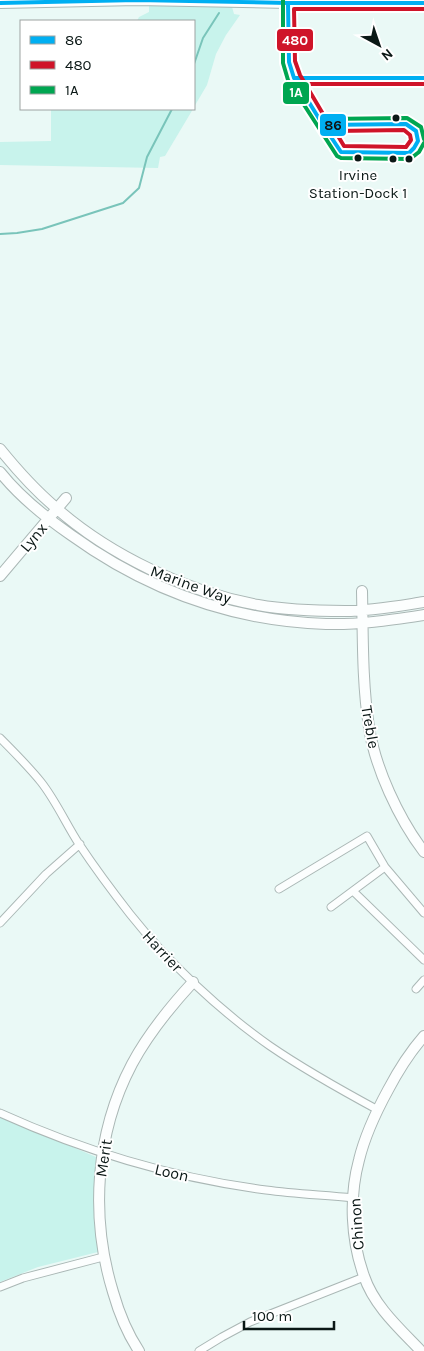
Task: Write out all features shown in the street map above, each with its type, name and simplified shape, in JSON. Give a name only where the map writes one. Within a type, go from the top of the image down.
[{"type":"main road","points":[[0,3],[123,0],[424,3]]},
{"type":"main road","points":[[288,1],[289,62],[294,78]]},
{"type":"main road","name":"Marine Way","points":[[0,449],[29,483],[57,509],[91,535],[144,567],[193,587],[227,598],[258,605],[299,610],[347,611],[424,602]]},
{"type":"main road","name":"Marine Way","points":[[0,472],[49,519],[93,552],[164,589],[222,608],[280,620],[326,624],[363,623],[424,615]]},
{"type":"main road","name":"Lynx","points":[[0,576],[66,498]]},
{"type":"main road","name":"Treble","points":[[362,591],[365,680],[369,729],[386,783],[401,817],[424,852]]},
{"type":"main road","name":"Merit","points":[[139,1351],[119,1314],[103,1257],[98,1187],[110,1118],[132,1063],[160,1020],[193,982]]},
{"type":"main road","name":"Chinon","points":[[421,1351],[388,1316],[375,1298],[364,1277],[354,1241],[353,1198],[359,1159],[367,1134],[404,1062],[424,1036]]},
{"type":"street","name":"Harrier","points":[[0,738],[42,784],[80,844],[130,914],[156,945],[193,982],[269,1045],[333,1086],[378,1110]]},
{"type":"street","points":[[279,889],[367,836],[385,867],[424,913]]},
{"type":"street","points":[[0,923],[46,874],[80,844]]},
{"type":"street","points":[[331,907],[385,867]]},
{"type":"street","points":[[353,890],[424,960]]},
{"type":"street","points":[[416,988],[424,980]]},
{"type":"street","name":"Loon","points":[[0,1113],[84,1147],[163,1171],[266,1190],[353,1198]]},
{"type":"street","points":[[0,1288],[23,1278],[103,1257]]},
{"type":"street","points":[[199,1351],[250,1322],[364,1277]]},
{"type":"shaded area","points":[[149,6],[232,7],[234,14],[240,15],[216,54],[207,85],[195,105],[195,20],[138,20],[139,17],[149,12]]},
{"type":"shaded area","points":[[51,110],[192,110],[165,156],[160,157],[158,168],[0,165],[0,142],[51,141]]},
{"type":"shaded area","points":[[0,1116],[96,1157],[94,1211],[98,1252],[38,1267],[0,1282]]},
{"type":"waterway","points":[[195,61],[203,38],[219,13]]},
{"type":"waterway","points":[[0,234],[42,229],[123,203],[139,188],[147,157],[171,110]]},
{"type":"transit line","name":"86","points":[[0,3],[137,0],[424,3]]},
{"type":"transit line","name":"1A","points":[[283,0],[283,63],[288,80],[337,156],[341,158],[410,159],[419,152],[424,143]]},
{"type":"transit line","name":"86","points":[[288,3],[289,62],[294,78],[323,125]]},
{"type":"transit line","name":"480","points":[[326,119],[300,75],[295,61],[294,9],[424,9]]},
{"type":"transit line","name":"86","points":[[294,78],[424,78]]},
{"type":"transit line","name":"480","points":[[294,84],[424,84]]},
{"type":"transit line","name":"1A","points":[[326,119],[407,118],[421,127],[424,139]]},
{"type":"transit line","name":"86","points":[[406,124],[416,131],[418,141],[409,153],[341,152],[323,125],[406,124]]},
{"type":"transit line","name":"480","points":[[404,130],[410,135],[411,140],[406,147],[344,146],[335,131],[404,130]]},
{"type":"place","name":"Irvine Station-Dock 1","points":[[358,158]]}]
